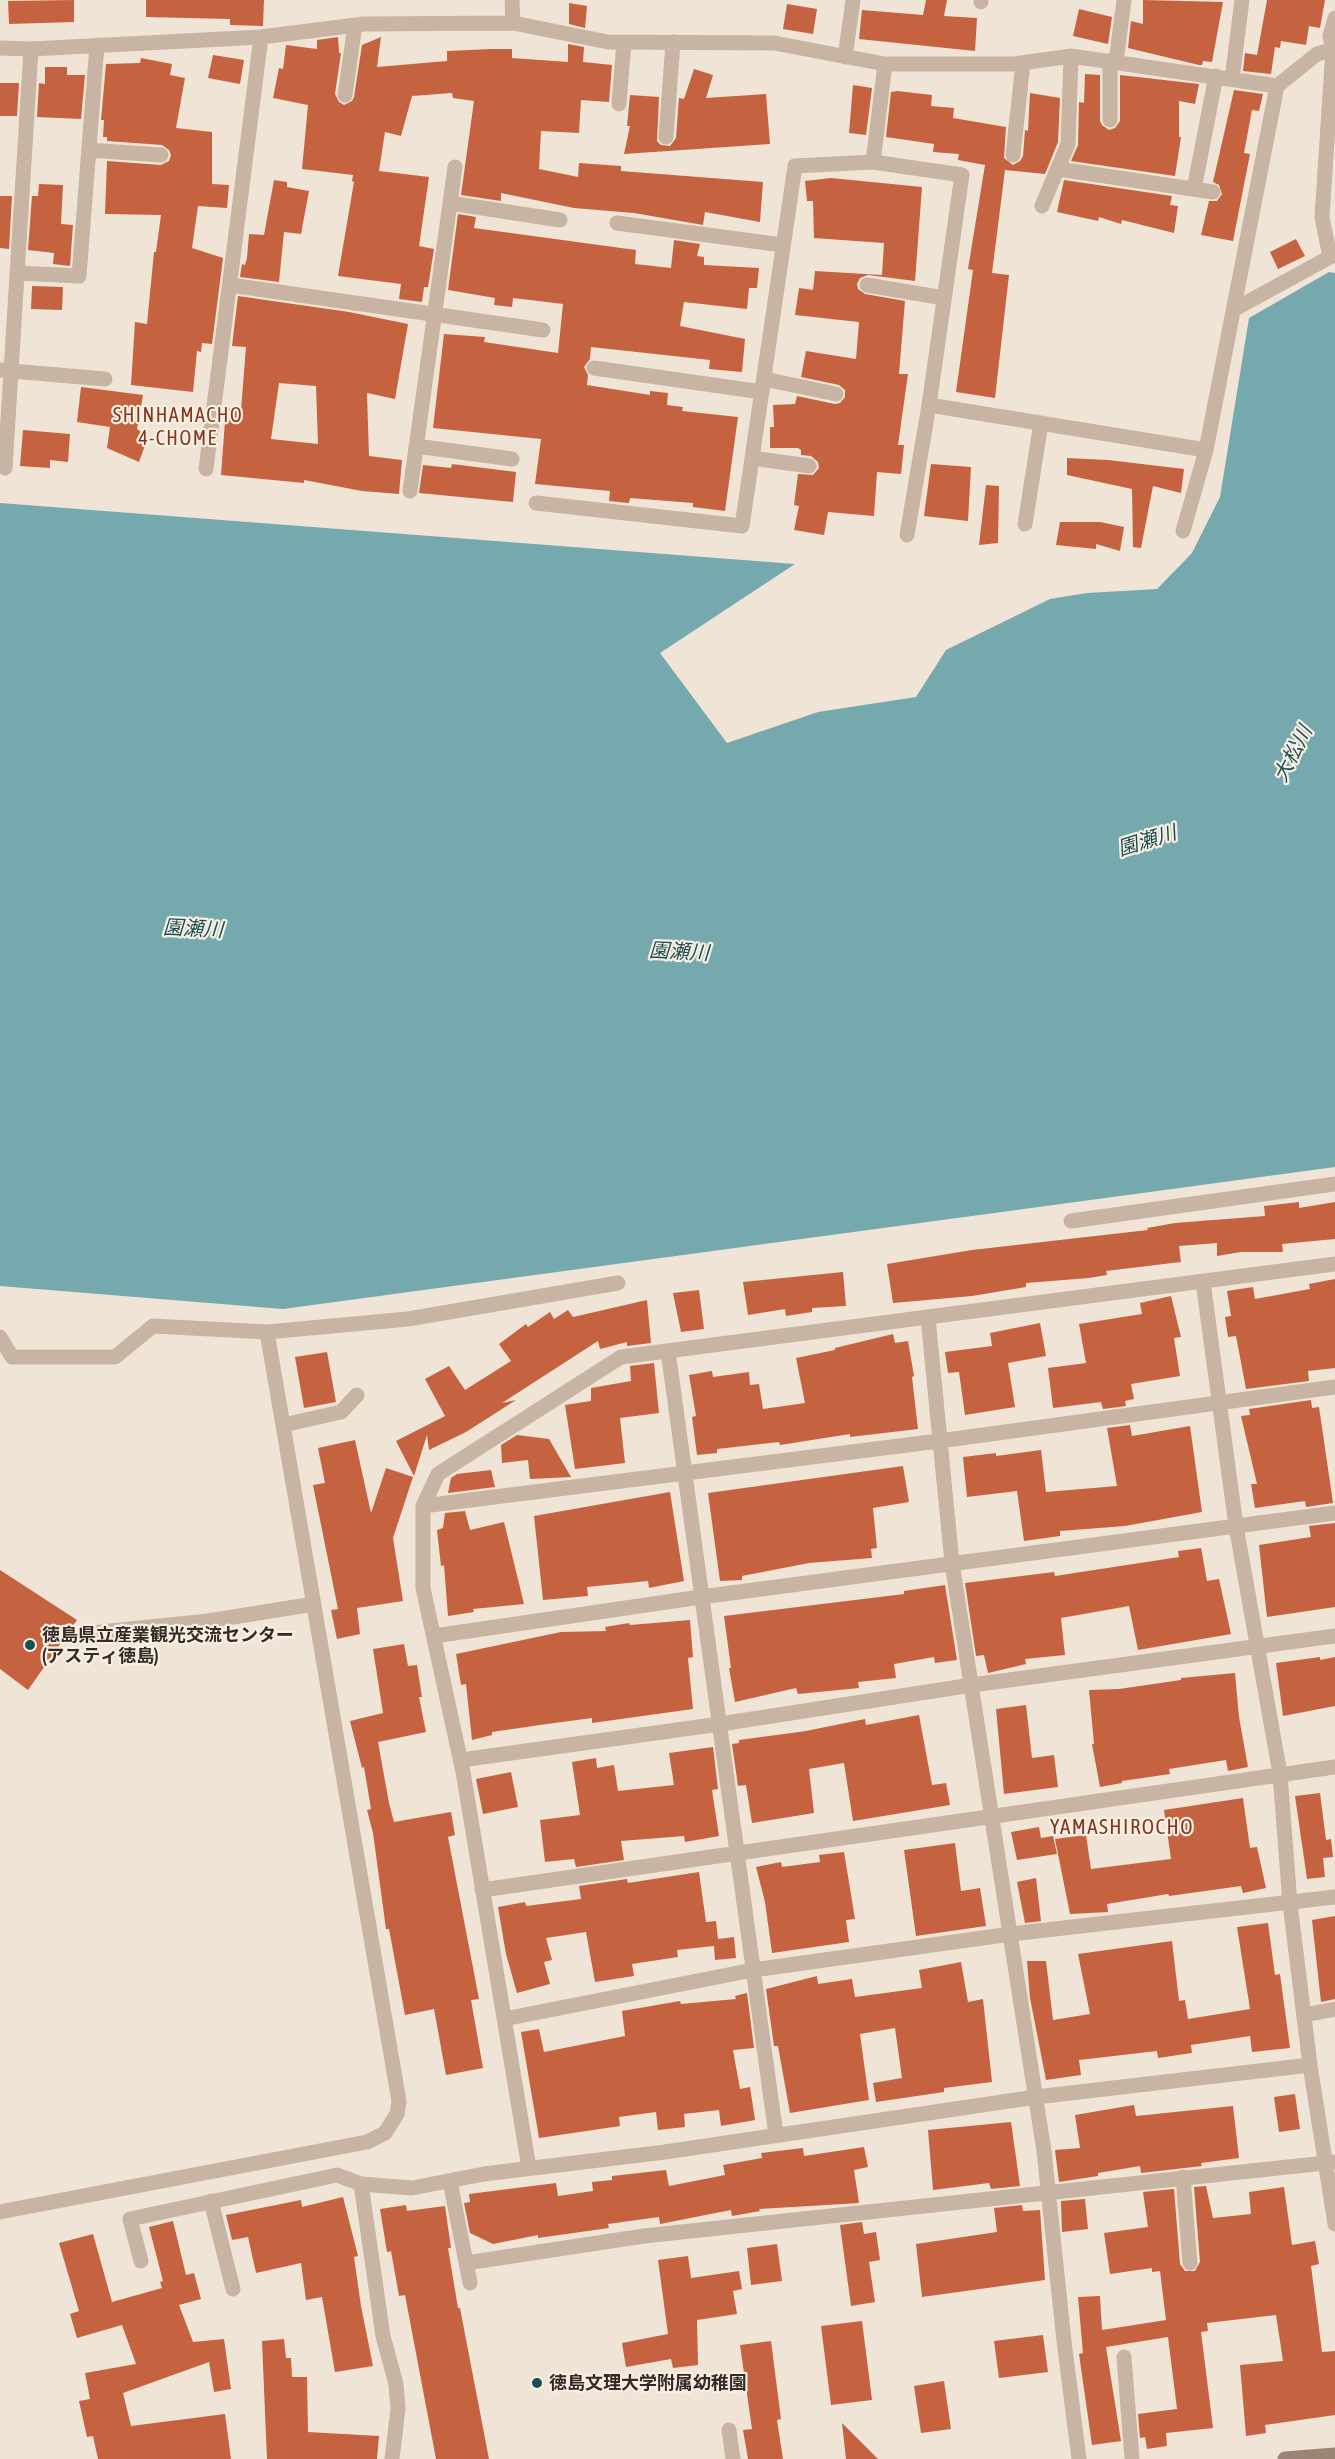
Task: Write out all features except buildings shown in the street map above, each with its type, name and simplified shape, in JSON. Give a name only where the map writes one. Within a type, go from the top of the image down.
[{"type":"street","points":[[512,0],[513,23]]},
{"type":"street","points":[[845,57],[853,0]]},
{"type":"street","points":[[1110,120],[1113,62],[1124,0]]},
{"type":"street","points":[[1232,79],[1242,0]]},
{"type":"street","points":[[1235,309],[1333,257],[1322,217],[1334,49],[1330,36],[1335,18]]},
{"type":"street","points":[[0,48],[31,49],[261,37],[355,25],[513,23],[608,42],[774,43],[885,64],[1023,63],[1071,56],[1277,86]]},
{"type":"street","points":[[345,95],[355,25]]},
{"type":"street","points":[[206,469],[261,37]]},
{"type":"street","points":[[620,104],[624,42]]},
{"type":"street","points":[[666,137],[673,42]]},
{"type":"street","points":[[17,273],[79,276],[97,45]]},
{"type":"street","points":[[5,468],[6,370],[17,273],[31,49]]},
{"type":"street","points":[[1183,531],[1206,450],[1277,86],[1317,54],[1334,49]]},
{"type":"street","points":[[1042,206],[1068,144],[1071,56]]},
{"type":"street","points":[[1013,155],[1023,63]]},
{"type":"street","points":[[873,162],[885,64]]},
{"type":"street","points":[[1194,189],[1216,76]]},
{"type":"street","points":[[89,150],[161,155]]},
{"type":"street","points":[[536,503],[742,526],[795,166],[873,162],[962,175],[929,405],[907,535]]},
{"type":"street","points":[[410,491],[454,167]]},
{"type":"street","points":[[1058,169],[1213,192]]},
{"type":"street","points":[[450,203],[560,220]]},
{"type":"street","points":[[617,223],[783,245]]},
{"type":"street","points":[[230,285],[543,330]]},
{"type":"street","points":[[867,285],[944,298]]},
{"type":"street","points":[[594,368],[836,393]]},
{"type":"street","points":[[6,370],[105,379]]},
{"type":"street","points":[[929,405],[1206,450]]},
{"type":"street","points":[[1025,524],[1041,423]]},
{"type":"street","points":[[416,446],[512,459]]},
{"type":"street","points":[[752,458],[809,466]]},
{"type":"street","points":[[1071,1221],[1335,1184]]},
{"type":"street","points":[[530,2168],[461,1760],[423,1588],[423,1506],[438,1474],[621,1357],[1335,1264]]},
{"type":"street","points":[[1203,1282],[1236,1526],[1280,1774],[1290,1904],[1310,2065],[1330,2163],[1335,2224]]},
{"type":"street","points":[[0,1337],[12,1357],[115,1357],[153,1326],[267,1332],[408,1319],[618,1283]]},
{"type":"street","points":[[928,1318],[952,1563],[1035,2097],[1079,2459]]},
{"type":"street","points":[[0,2212],[367,2142],[385,2133],[394,2121],[399,2101],[267,1332]]},
{"type":"street","points":[[668,1351],[776,2135]]},
{"type":"street","points":[[423,1506],[939,1441],[1219,1401],[1335,1387]]},
{"type":"street","points":[[283,1425],[341,1412],[357,1395]]},
{"type":"street","points":[[434,1636],[701,1597],[1335,1513]]},
{"type":"street","points":[[100,1632],[208,1621],[314,1604]]},
{"type":"street","points":[[461,1760],[720,1724],[972,1685],[1335,1636]]},
{"type":"street","points":[[482,1890],[1335,1767]]},
{"type":"street","points":[[504,2019],[753,1970],[1011,1934],[1290,1904],[1335,1897]]},
{"type":"street","points":[[1304,2015],[1335,2009]]},
{"type":"street","points":[[141,2261],[130,2219],[337,2175],[361,2184],[412,2188],[530,2168],[665,2152],[1035,2097],[1310,2065]]},
{"type":"street","points":[[466,2263],[644,2236],[1330,2163]]},
{"type":"street","points":[[1183,2177],[1190,2263]]},
{"type":"street","points":[[450,2181],[470,2283]]},
{"type":"street","points":[[361,2184],[384,2336],[396,2384],[398,2409],[392,2459]]},
{"type":"street","points":[[211,2201],[233,2289]]},
{"type":"street","points":[[1124,2357],[1132,2459]]},
{"type":"street","points":[[729,2430],[733,2459]]},
{"type":"street","points":[[1285,2459],[1335,2455]]},
{"type":"water","points":[[1329,272],[1335,273],[1335,1167],[283,1309],[0,1286],[0,503],[795,564],[660,653],[727,743],[818,712],[916,697],[946,650],[1050,599],[1087,593],[1157,589],[1192,553],[1220,497],[1249,318]]},
{"type":"place","name":"徳島県立産業観光交流センター (アスティ徳島)","points":[[30,1645]]},
{"type":"place","name":"徳島文理大学附属幼稚園","points":[[537,2383]]},
{"type":"district","name":"SHINHAMACHO 4-CHOME","points":[[178,428]]},
{"type":"district","name":"YAMASHIROCHO","points":[[1122,1827]]},
{"type":"water label","name":"大松川","points":[[1293,754]]},
{"type":"water label","name":"園瀬川","points":[[1147,841]]},
{"type":"water label","name":"園瀬川","points":[[193,929]]},
{"type":"water label","name":"園瀬川","points":[[679,952]]}]
